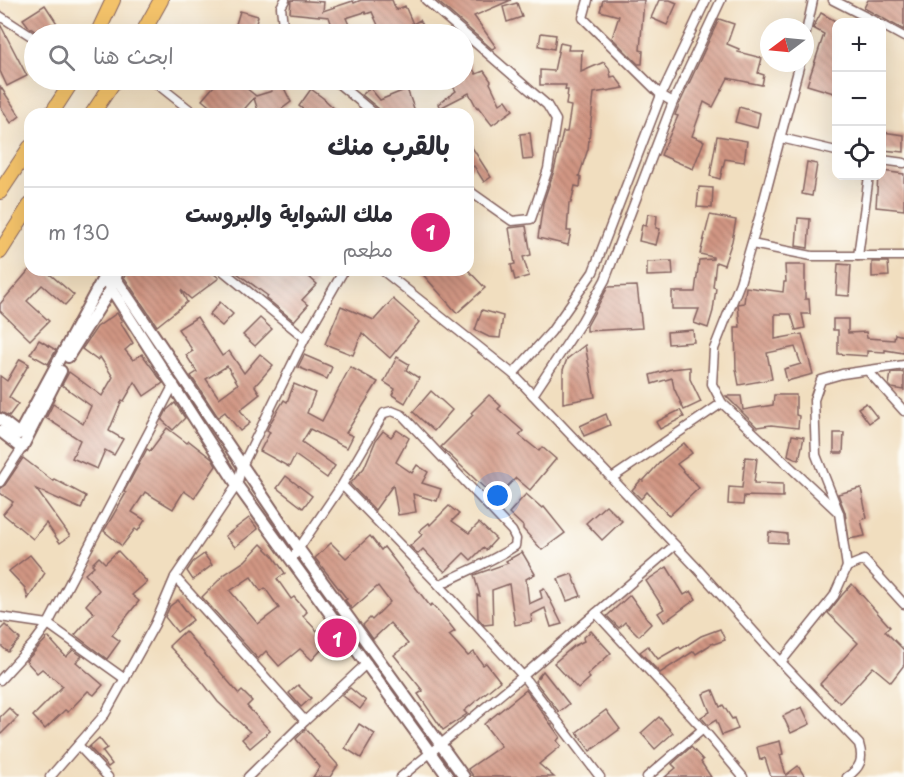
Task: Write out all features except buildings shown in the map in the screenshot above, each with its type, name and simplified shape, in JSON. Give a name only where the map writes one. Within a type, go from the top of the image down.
[{"type":"main road","points":[[102,24],[113,0]]},
{"type":"main road","points":[[148,24],[162,0]]},
{"type":"main road","points":[[55,108],[67,90]]},
{"type":"main road","points":[[96,108],[108,90]]},
{"type":"main road","points":[[0,192],[24,156]]},
{"type":"main road","points":[[0,252],[24,214]]},
{"type":"street","points":[[283,24],[281,7],[285,0]]},
{"type":"street","points":[[426,0],[454,24]]},
{"type":"street","points":[[588,0],[583,18],[661,96],[673,102]]},
{"type":"street","points":[[513,374],[551,332],[593,272],[661,96],[706,0]]},
{"type":"street","points":[[533,395],[582,321],[605,280],[673,102],[721,0]]},
{"type":"street","points":[[809,18],[813,0]]},
{"type":"street","points":[[833,0],[868,18]]},
{"type":"street","points":[[0,16],[24,32]]},
{"type":"street","points":[[886,27],[904,37]]},
{"type":"street","points":[[474,42],[547,105],[556,120],[548,170],[531,219],[512,221],[474,194]]},
{"type":"street","points":[[798,72],[752,244],[740,283],[714,349],[712,384],[722,403],[839,513]]},
{"type":"street","points":[[165,90],[187,108]]},
{"type":"street","points":[[346,90],[368,108]]},
{"type":"street","points":[[781,138],[832,150]]},
{"type":"street","points":[[886,161],[904,163]]},
{"type":"street","points":[[858,256],[868,180]]},
{"type":"street","points":[[752,244],[812,256],[904,256]]},
{"type":"street","points":[[0,419],[19,434],[100,276]]},
{"type":"street","points":[[229,276],[305,338]]},
{"type":"street","points":[[50,777],[105,714],[155,624],[175,577],[237,485],[242,466],[305,338],[341,276]]},
{"type":"street","points":[[390,276],[513,374],[675,544],[781,662],[859,744],[862,755],[861,764],[847,777]]},
{"type":"street","points":[[116,279],[174,384],[237,485],[448,777]]},
{"type":"street","points":[[0,482],[22,448],[69,355],[116,279]]},
{"type":"street","points":[[116,279],[299,549],[464,777]]},
{"type":"street","points":[[781,662],[834,596],[847,567],[839,513],[816,454],[814,400],[821,380],[842,374],[869,372],[904,365]]},
{"type":"street","points":[[869,372],[904,411]]},
{"type":"street","points":[[0,680],[34,644],[48,624],[174,384]]},
{"type":"street","points":[[612,478],[722,403]]},
{"type":"street","points":[[291,560],[342,485],[384,413],[392,411],[402,415],[512,531],[516,539],[515,546],[495,560],[479,565],[439,585]]},
{"type":"street","points":[[0,431],[22,448]]},
{"type":"street","points":[[342,485],[523,676],[600,777]]},
{"type":"street","points":[[401,777],[596,614],[675,544]]},
{"type":"street","points":[[847,567],[864,560],[904,604]]},
{"type":"street","points":[[175,577],[305,721]]},
{"type":"street","points":[[596,614],[704,729],[743,777]]},
{"type":"street","points":[[0,617],[48,624],[125,679]]},
{"type":"street","points":[[248,777],[367,663]]},
{"type":"street","points":[[647,777],[704,729]]},
{"type":"street","points":[[78,745],[108,777]]},
{"type":"place","name":"ملك الشواية والبروست","points":[[337,638]]}]
